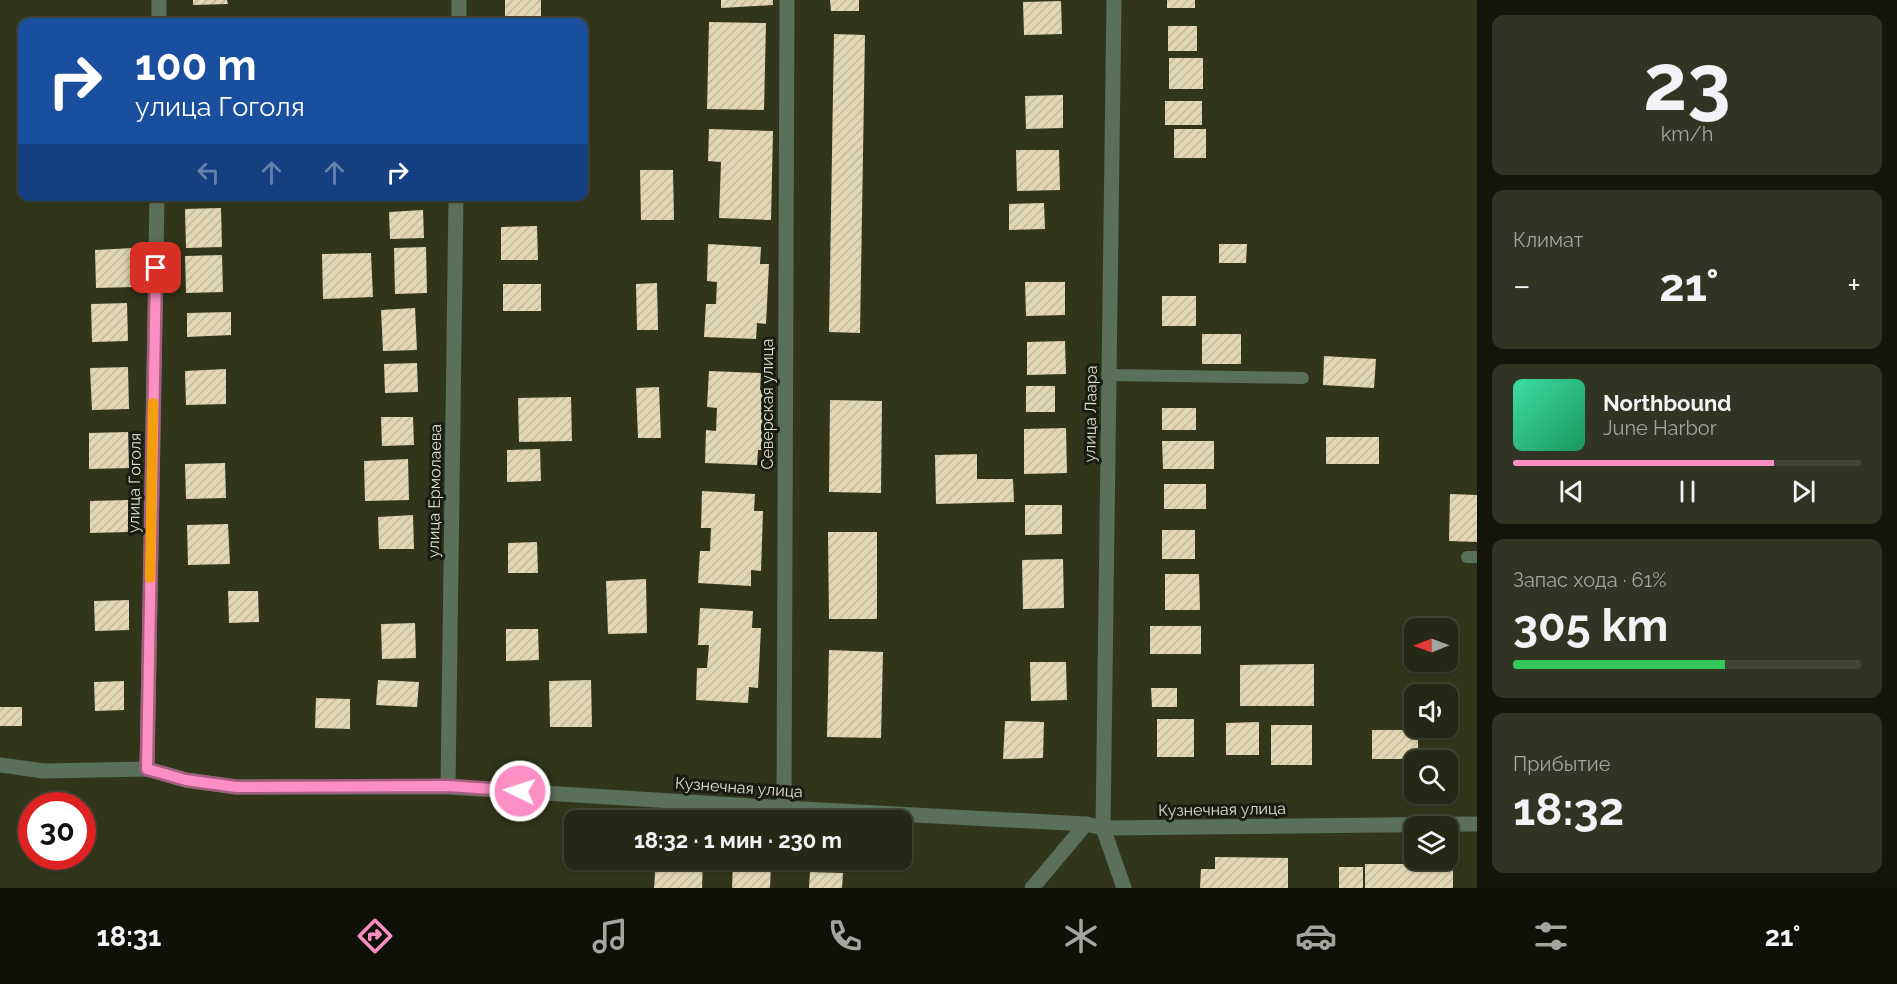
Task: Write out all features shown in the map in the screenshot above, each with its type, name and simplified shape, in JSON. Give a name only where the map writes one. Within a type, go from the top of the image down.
[{"type":"street","points":[[159,0],[159,18]]},
{"type":"street","points":[[459,0],[459,18]]},
{"type":"street","name":"Северская улица","points":[[783,808],[787,0]]},
{"type":"street","name":"улица Лаара","points":[[1103,828],[1114,0]]},
{"type":"street","name":"улица Гоголя","points":[[147,769],[157,201]]},
{"type":"street","name":"улица Ермолаева","points":[[448,786],[456,201]]},
{"type":"street","name":"Кузнечная улица","points":[[0,765],[44,771],[147,769],[186,780],[236,787],[448,786],[783,808],[1086,824],[1103,828],[1477,824]]},
{"type":"street","points":[[1032,888],[1086,824]]},
{"type":"street","points":[[1103,828],[1124,888]]},
{"type":"lane","points":[[1109,375],[1303,378]]},
{"type":"building","points":[[193,0],[227,0],[228,4],[193,5]]},
{"type":"building","points":[[505,0],[541,0],[541,18],[505,18]]},
{"type":"building","points":[[721,0],[773,0],[773,5],[721,8]]},
{"type":"building","points":[[830,0],[859,0],[859,11],[831,11]]},
{"type":"building","points":[[1167,0],[1195,0],[1195,8],[1167,8]]},
{"type":"building","points":[[1061,1],[1062,34],[1024,35],[1023,2]]},
{"type":"building","points":[[133,16],[133,18],[97,18]]},
{"type":"building","points":[[709,22],[766,23],[764,110],[707,109]]},
{"type":"building","points":[[1168,26],[1197,26],[1197,51],[1168,51]]},
{"type":"building","points":[[834,34],[865,35],[860,333],[829,332]]},
{"type":"building","points":[[1169,58],[1203,58],[1203,89],[1169,89]]},
{"type":"building","points":[[1063,95],[1063,128],[1026,129],[1025,96]]},
{"type":"building","points":[[1165,101],[1202,101],[1202,125],[1165,125]]},
{"type":"building","points":[[709,129],[773,131],[771,220],[719,218],[721,162],[708,161]]},
{"type":"building","points":[[1174,129],[1206,129],[1206,158],[1174,158]]},
{"type":"building","points":[[1016,150],[1059,150],[1060,190],[1017,191]]},
{"type":"building","points":[[640,170],[673,170],[674,220],[641,220]]},
{"type":"building","points":[[1044,203],[1045,229],[1009,230],[1009,204]]},
{"type":"building","points":[[221,208],[222,247],[186,248],[185,209]]},
{"type":"building","points":[[423,210],[424,238],[390,239],[389,212]]},
{"type":"building","points":[[537,226],[538,260],[501,260],[501,227]]},
{"type":"building","points":[[708,244],[761,247],[760,264],[769,264],[766,324],[757,323],[756,339],[704,337],[706,304],[716,304],[717,282],[707,281]]},
{"type":"building","points":[[1219,244],[1247,244],[1246,263],[1219,263]]},
{"type":"building","points":[[426,247],[427,293],[395,294],[394,248]]},
{"type":"building","points":[[133,248],[134,287],[96,288],[95,250]]},
{"type":"building","points":[[371,253],[373,297],[323,299],[322,254]]},
{"type":"building","points":[[222,255],[223,292],[186,293],[185,256]]},
{"type":"building","points":[[1025,282],[1065,282],[1065,315],[1026,316]]},
{"type":"building","points":[[657,283],[658,330],[637,330],[636,284]]},
{"type":"building","points":[[503,284],[541,284],[541,311],[503,311]]},
{"type":"building","points":[[1162,296],[1196,296],[1196,326],[1162,326]]},
{"type":"building","points":[[127,303],[128,341],[92,342],[91,304]]},
{"type":"building","points":[[415,308],[417,350],[383,351],[381,310]]},
{"type":"building","points":[[231,312],[231,335],[187,337],[187,313]]},
{"type":"building","points":[[1202,334],[1241,334],[1241,364],[1202,364]]},
{"type":"building","points":[[1065,341],[1066,374],[1027,375],[1027,342]]},
{"type":"building","points":[[1324,356],[1376,359],[1374,388],[1323,385]]},
{"type":"building","points":[[417,363],[418,392],[385,393],[384,364]]},
{"type":"building","points":[[128,367],[129,409],[92,410],[90,368]]},
{"type":"building","points":[[226,369],[226,404],[186,405],[185,371]]},
{"type":"building","points":[[709,371],[761,373],[760,390],[770,391],[767,450],[758,450],[757,465],[705,463],[706,430],[716,431],[717,408],[707,407]]},
{"type":"building","points":[[1026,386],[1055,386],[1055,412],[1026,412]]},
{"type":"building","points":[[659,387],[661,438],[638,438],[636,388]]},
{"type":"building","points":[[571,397],[572,441],[519,442],[518,398]]},
{"type":"building","points":[[830,400],[882,401],[881,493],[829,492]]},
{"type":"building","points":[[1162,408],[1196,408],[1196,430],[1162,430]]},
{"type":"building","points":[[381,417],[413,417],[414,445],[382,446]]},
{"type":"building","points":[[1066,428],[1067,473],[1024,474],[1024,429]]},
{"type":"building","points":[[128,432],[129,468],[89,469],[89,433]]},
{"type":"building","points":[[1326,437],[1379,437],[1379,464],[1326,464]]},
{"type":"building","points":[[1162,441],[1214,441],[1214,469],[1163,469]]},
{"type":"building","points":[[540,449],[541,481],[507,482],[507,450]]},
{"type":"building","points":[[977,454],[977,479],[1013,479],[1014,502],[936,504],[935,455]]},
{"type":"building","points":[[408,459],[409,500],[365,501],[364,461]]},
{"type":"building","points":[[225,463],[226,498],[186,499],[185,464]]},
{"type":"building","points":[[1164,484],[1206,484],[1206,509],[1164,509]]},
{"type":"building","points":[[702,491],[755,494],[754,511],[763,511],[761,571],[751,570],[751,586],[698,583],[700,551],[710,551],[711,528],[701,528]]},
{"type":"building","points":[[1450,494],[1477,495],[1477,542],[1449,541]]},
{"type":"building","points":[[128,500],[128,532],[90,533],[90,501]]},
{"type":"building","points":[[1025,505],[1062,505],[1062,534],[1025,535]]},
{"type":"building","points":[[413,515],[414,549],[379,549],[378,517]]},
{"type":"building","points":[[228,524],[230,564],[188,565],[187,525]]},
{"type":"building","points":[[1162,530],[1195,530],[1195,559],[1162,559]]},
{"type":"building","points":[[828,532],[877,532],[877,619],[829,619]]},
{"type":"building","points":[[537,542],[538,573],[508,573],[508,543]]},
{"type":"building","points":[[1063,559],[1064,608],[1023,609],[1022,560]]},
{"type":"building","points":[[1165,574],[1199,574],[1200,610],[1165,610]]},
{"type":"building","points":[[646,579],[647,633],[608,634],[606,581]]},
{"type":"building","points":[[228,591],[258,591],[259,622],[229,623]]},
{"type":"building","points":[[129,600],[129,630],[95,631],[94,601]]},
{"type":"building","points":[[700,608],[753,611],[752,628],[761,628],[758,688],[749,687],[748,703],[696,700],[697,668],[707,668],[709,645],[698,645]]},
{"type":"building","points":[[415,623],[416,658],[382,659],[381,624]]},
{"type":"building","points":[[1150,626],[1201,626],[1201,654],[1150,654]]},
{"type":"building","points":[[506,629],[538,629],[539,660],[506,661]]},
{"type":"building","points":[[829,650],[883,652],[881,738],[827,737]]},
{"type":"building","points":[[1030,662],[1066,662],[1067,700],[1031,701]]},
{"type":"building","points":[[1314,664],[1314,706],[1240,706],[1240,665]]},
{"type":"building","points":[[378,680],[419,682],[417,707],[376,705]]},
{"type":"building","points":[[591,680],[592,727],[550,727],[549,681]]},
{"type":"building","points":[[124,681],[124,710],[95,711],[94,682]]},
{"type":"building","points":[[1151,688],[1177,688],[1177,707],[1152,707]]},
{"type":"building","points":[[316,698],[350,699],[350,729],[315,728]]},
{"type":"building","points":[[0,707],[22,707],[22,726],[0,726]]},
{"type":"building","points":[[1157,719],[1194,719],[1194,757],[1157,757]]},
{"type":"building","points":[[1005,721],[1044,722],[1043,758],[1003,759]]},
{"type":"building","points":[[1259,722],[1259,755],[1226,755],[1226,723]]},
{"type":"building","points":[[1271,725],[1312,725],[1312,765],[1271,765]]},
{"type":"building","points":[[1372,730],[1404,730],[1404,738],[1418,738],[1418,750],[1404,750],[1404,759],[1372,759]]},
{"type":"building","points":[[1215,857],[1288,858],[1288,888],[1200,888],[1201,869],[1215,869]]},
{"type":"building","points":[[1365,864],[1404,864],[1404,870],[1453,870],[1453,888],[1365,888]]},
{"type":"building","points":[[1339,867],[1363,867],[1363,888],[1339,888]]},
{"type":"building","points":[[655,870],[703,870],[702,888],[654,888]]},
{"type":"building","points":[[733,870],[771,870],[770,888],[732,888]]},
{"type":"building","points":[[810,872],[843,873],[842,888],[809,888]]},
{"type":"slow traffic","points":[[150,578],[153,403]]},
{"type":"route","points":[[156,268],[147,769],[186,780],[236,787],[448,786],[520,791]]}]
